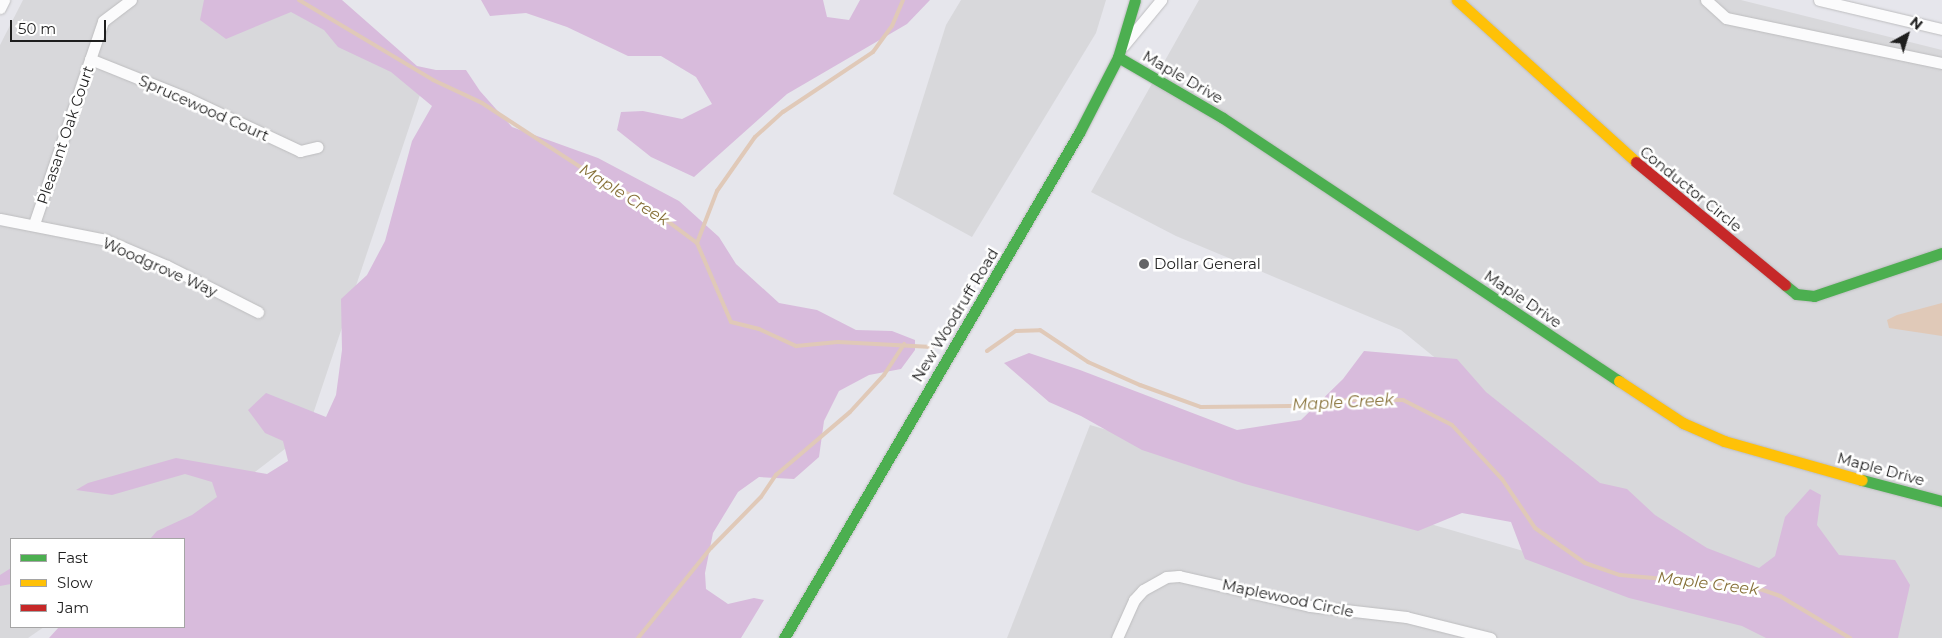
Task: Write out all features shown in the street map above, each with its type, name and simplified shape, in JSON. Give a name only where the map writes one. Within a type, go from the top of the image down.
[{"type":"street","points":[[0,8],[4,0]]},
{"type":"street","name":"Pleasant Oak Court","points":[[34,224],[103,21],[131,0]]},
{"type":"street","name":"New Woodruff Road","points":[[784,638],[1046,191],[1119,53],[1135,0]]},
{"type":"street","points":[[1119,53],[1161,0]]},
{"type":"street","name":"Conductor Circle","points":[[1457,0],[1596,130],[1796,294],[1814,296],[1942,253]]},
{"type":"street","points":[[1706,0],[1726,18],[1942,63]]},
{"type":"street","points":[[1819,0],[1942,29]]},
{"type":"street","name":"Maple Drive","points":[[1119,53],[1223,118],[1683,423],[1712,436],[1765,453],[1942,501]]},
{"type":"street","name":"Sprucewood Court","points":[[90,59],[187,98],[300,151],[318,147]]},
{"type":"street","name":"Woodgrove Way","points":[[0,220],[34,224],[106,240],[167,266],[258,312]]},
{"type":"street","name":"Maplewood Circle","points":[[1117,638],[1131,606],[1142,590],[1166,578],[1179,576],[1310,606],[1406,617],[1490,638]]},
{"type":"shaded area","points":[[23,0],[305,0],[426,77],[307,432],[169,538],[10,538],[10,628],[43,628],[28,638],[0,638],[0,45]]},
{"type":"shaded area","points":[[204,0],[342,0],[417,66],[436,70],[466,70],[480,91],[512,127],[598,158],[679,201],[719,237],[736,264],[779,303],[817,310],[856,330],[892,331],[915,340],[915,350],[901,369],[869,375],[839,391],[824,421],[819,457],[794,479],[759,477],[738,492],[713,533],[705,573],[706,589],[728,604],[754,598],[764,600],[741,638],[49,638],[58,628],[185,628],[185,538],[151,538],[157,531],[192,515],[217,497],[212,482],[185,474],[112,495],[76,490],[88,483],[176,458],[267,474],[288,461],[283,441],[265,433],[248,410],[266,393],[326,417],[336,395],[342,350],[341,299],[367,275],[385,241],[412,141],[432,106],[391,72],[338,47],[324,30],[291,12],[226,39],[200,20]]},
{"type":"shaded area","points":[[481,0],[823,0],[827,17],[849,20],[860,0],[930,0],[907,24],[787,94],[694,177],[651,157],[617,130],[621,112],[643,111],[682,119],[712,104],[696,77],[661,56],[628,56],[567,27],[526,13],[490,16]]},
{"type":"shaded area","points":[[961,0],[1106,0],[1096,33],[972,237],[893,194],[946,25]]},
{"type":"shaded area","points":[[1199,0],[1741,0],[1942,50],[1942,638],[1857,638],[1619,508],[1401,330],[1176,236],[1091,192]]},
{"type":"shaded area","points":[[1942,303],[1942,336],[1889,328],[1887,320],[1897,315]]},
{"type":"shaded area","points":[[1364,351],[1457,359],[1486,392],[1600,483],[1627,489],[1655,515],[1707,548],[1759,568],[1775,556],[1785,517],[1810,489],[1821,495],[1817,525],[1839,555],[1895,560],[1910,585],[1898,638],[1766,638],[1742,626],[1629,598],[1525,559],[1511,522],[1462,513],[1418,531],[1245,484],[1142,450],[1081,416],[1049,402],[1004,363],[1029,353],[1080,370],[1237,430],[1301,420],[1343,379]]},
{"type":"shaded area","points":[[1090,425],[1822,638],[1007,638]]},
{"type":"shaded area","points":[[10,569],[10,584],[0,586],[0,575]]},
{"type":"waterway","name":"Maple Creek","points":[[299,0],[433,80],[482,103],[603,182],[635,197],[697,243],[731,322],[759,329],[796,346],[838,342],[932,347]]},
{"type":"waterway","points":[[697,243],[717,191],[755,137],[783,112],[873,52],[892,26],[903,0]]},
{"type":"waterway","name":"Maple Creek","points":[[987,351],[1016,331],[1040,330],[1088,362],[1140,385],[1201,407],[1290,406],[1348,400],[1403,400],[1452,425],[1502,479],[1535,528],[1585,563],[1620,575],[1754,587],[1780,596],[1850,638]]},
{"type":"waterway","points":[[638,638],[711,548],[761,497],[776,475],[850,412],[884,375],[904,344]]},
{"type":"traffic: fast","points":[[784,638],[1079,133],[1118,57],[1135,0]]},
{"type":"traffic: fast","points":[[1118,57],[1223,118],[1619,381]]},
{"type":"traffic: fast","points":[[1785,285],[1796,294],[1814,296],[1942,253]]},
{"type":"traffic: fast","points":[[1862,480],[1942,501]]},
{"type":"traffic: slow","points":[[1457,0],[1636,162]]},
{"type":"traffic: slow","points":[[1619,381],[1683,423],[1724,441],[1862,480]]},
{"type":"traffic: jam","points":[[1636,162],[1785,285]]},
{"type":"place","name":"Dollar General","points":[[1144,264]]}]
